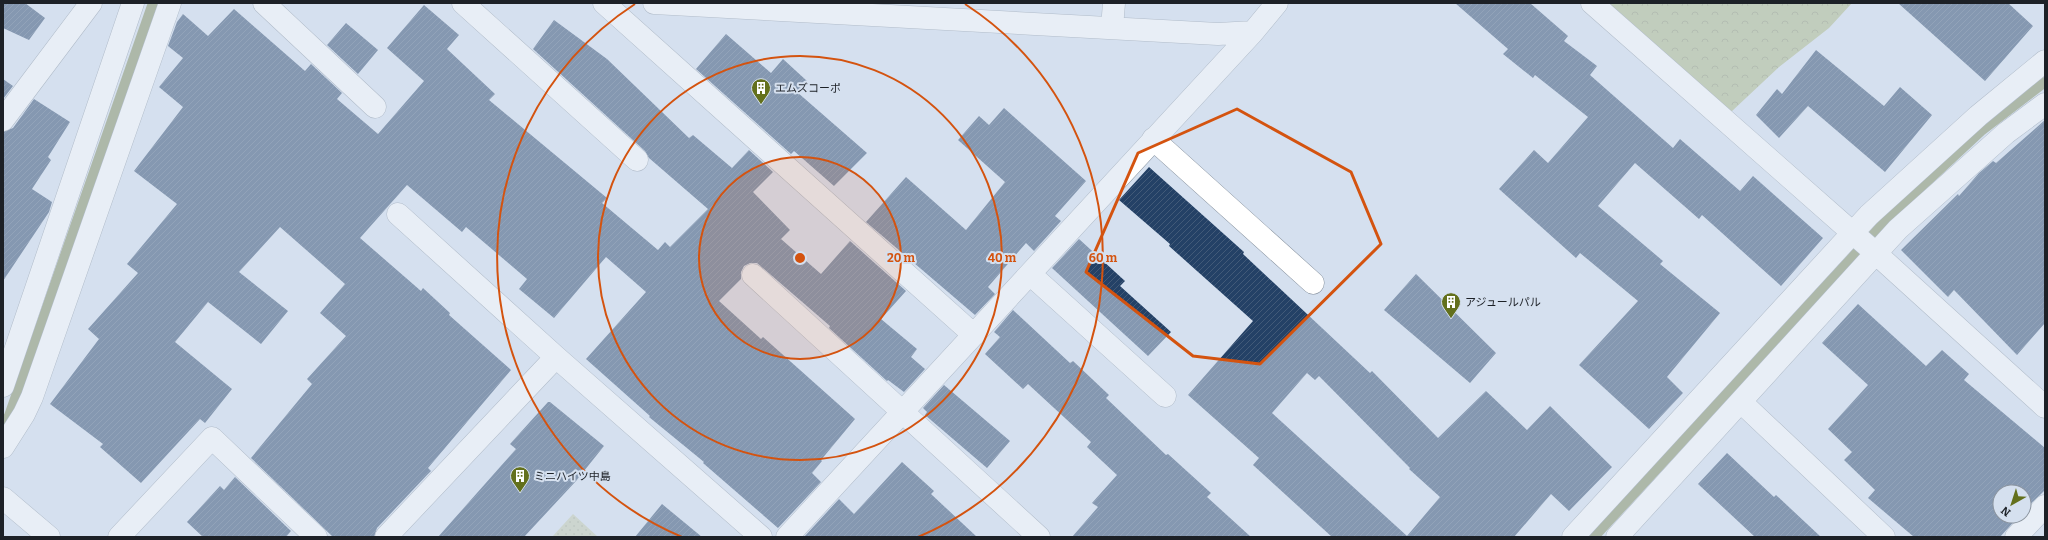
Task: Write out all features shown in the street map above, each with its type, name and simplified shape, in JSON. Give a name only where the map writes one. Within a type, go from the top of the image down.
[{"type":"street","points":[[3,120],[92,3]]},
{"type":"street","points":[[3,447],[24,414],[32,397],[126,78],[133,3]]},
{"type":"street","points":[[3,386],[126,78],[170,3]]},
{"type":"street","points":[[264,3],[375,107]]},
{"type":"street","points":[[463,3],[637,160]]},
{"type":"street","points":[[604,3],[974,335]]},
{"type":"street","points":[[654,3],[1218,34],[1253,32]]},
{"type":"street","points":[[1112,28],[1114,3]]},
{"type":"street","points":[[787,537],[1253,32],[1277,3]]},
{"type":"street","points":[[1592,3],[1865,243],[2045,407]]},
{"type":"street","points":[[1617,537],[1741,402],[1865,243],[1869,214],[1978,116],[2045,61]]},
{"type":"street","points":[[1573,537],[1865,243],[1898,230],[2006,133],[2045,104]]},
{"type":"street","points":[[1153,140],[1312,283]]},
{"type":"street","points":[[398,214],[556,357],[761,537]]},
{"type":"street","points":[[1030,274],[1165,396]]},
{"type":"street","points":[[754,275],[1039,537]]},
{"type":"street","points":[[386,537],[556,357]]},
{"type":"street","points":[[1741,402],[1884,537]]},
{"type":"street","points":[[119,537],[212,438],[316,537]]},
{"type":"street","points":[[3,498],[49,537]]},
{"type":"street","points":[[2016,537],[2045,506]]},
{"type":"highlighted area","points":[[1237,109],[1351,172],[1381,244],[1260,364],[1193,356],[1086,272],[1138,153]]},
{"type":"green space","points":[[1607,3],[1852,3],[1829,28],[1779,67],[1731,112]]},
{"type":"green space","points":[[573,514],[598,537],[552,537]]},
{"type":"building","points":[[3,3],[25,3],[45,18],[29,40],[3,28]]},
{"type":"building","points":[[1455,3],[1530,3],[1568,36],[1564,41],[1597,66],[1590,75],[1673,148],[1680,139],[1740,191],[1753,176],[1823,238],[1781,286],[1702,215],[1699,219],[1635,163],[1598,206],[1663,261],[1660,264],[1720,313],[1667,377],[1683,393],[1649,429],[1579,365],[1638,301],[1580,253],[1576,258],[1499,189],[1534,150],[1548,163],[1588,117],[1535,75],[1533,78],[1503,54],[1508,49]]},
{"type":"building","points":[[1898,3],[2008,3],[2033,26],[1985,81]]},
{"type":"building","points":[[424,5],[459,35],[447,49],[495,94],[489,100],[607,198],[602,203],[658,250],[665,242],[670,247],[708,209],[649,158],[645,151],[533,49],[554,20],[607,59],[689,138],[693,135],[732,168],[749,150],[773,172],[753,192],[790,230],[781,239],[821,274],[850,241],[906,291],[881,319],[917,349],[911,357],[925,369],[904,392],[888,380],[887,381],[829,328],[830,326],[757,263],[750,263],[744,266],[741,272],[741,279],[719,301],[761,339],[763,337],[855,419],[812,473],[821,482],[778,528],[703,463],[704,462],[649,417],[650,416],[586,359],[646,292],[606,257],[554,318],[519,289],[527,279],[466,227],[462,232],[407,185],[360,238],[421,291],[423,288],[450,313],[449,315],[511,370],[428,468],[431,471],[377,528],[374,537],[333,537],[251,458],[312,384],[307,379],[346,336],[320,313],[345,284],[280,227],[239,272],[288,311],[261,344],[208,302],[175,342],[232,389],[205,423],[200,419],[141,483],[100,447],[103,444],[50,404],[99,339],[88,329],[138,273],[127,264],[177,204],[134,171],[183,107],[159,87],[183,58],[168,46],[177,22],[183,14],[208,36],[234,9],[305,71],[311,64],[342,93],[337,99],[378,134],[424,81],[387,48]]},
{"type":"building","points":[[346,23],[378,50],[358,74],[327,45]]},
{"type":"building","points":[[726,34],[771,73],[783,59],[807,81],[797,92],[867,153],[834,186],[794,151],[791,154],[696,69]]},
{"type":"building","points":[[1816,50],[1884,106],[1900,87],[1932,115],[1885,172],[1808,106],[1779,138],[1756,115],[1777,89],[1782,94]]},
{"type":"building","points":[[3,79],[13,86],[3,99]]},
{"type":"building","points":[[34,99],[70,122],[48,157],[51,160],[32,189],[52,202],[49,212],[3,281],[3,132],[13,128]]},
{"type":"building","points":[[1004,108],[1086,181],[1055,216],[1061,221],[1034,251],[1026,243],[988,287],[995,294],[975,315],[866,222],[906,177],[966,230],[1005,182],[958,140],[979,116],[989,125]]},
{"type":"building","points":[[2045,120],[2045,323],[2017,355],[1954,290],[1948,297],[1901,250],[1958,194],[1959,196],[1979,173],[1993,161],[1996,163]]},
{"type":"building","points":[[1149,167],[1244,252],[1243,254],[1370,373],[1372,371],[1438,438],[1486,391],[1527,430],[1550,406],[1612,467],[1569,511],[1551,494],[1514,537],[1332,537],[1253,465],[1259,458],[1188,395],[1253,321],[1169,246],[1170,244],[1119,200]],"holes":[[[1307,373],[1315,380],[1319,376],[1410,468],[1409,469],[1440,497],[1407,536],[1272,413]]]},
{"type":"building","points":[[1079,239],[1125,281],[1120,286],[1171,332],[1148,356],[1052,268]]},
{"type":"building","points":[[1416,274],[1496,353],[1470,383],[1384,310]]},
{"type":"building","points":[[1858,304],[1926,366],[1942,350],[1969,374],[1964,380],[2045,448],[2045,490],[2032,502],[2032,484],[1992,484],[1992,524],[2012,524],[2000,537],[1914,537],[1868,498],[1875,490],[1844,460],[1852,452],[1828,429],[1868,385],[1822,343]]},
{"type":"building","points":[[1013,310],[1070,363],[1073,361],[1109,395],[1106,398],[1166,455],[1168,454],[1211,493],[1207,497],[1251,537],[1072,537],[1098,507],[1092,503],[1117,475],[1087,447],[1091,442],[1028,384],[1023,389],[985,354],[1000,337],[994,332]]},
{"type":"building","points":[[944,385],[1010,441],[987,468],[925,415],[927,412],[923,408]]},
{"type":"building","points":[[548,402],[550,402],[604,446],[576,481],[524,537],[438,537],[516,449],[510,444]]},
{"type":"building","points":[[1727,453],[1774,497],[1776,495],[1821,537],[1755,537],[1698,484]]},
{"type":"building","points":[[902,462],[934,491],[931,494],[977,537],[804,537],[839,499],[854,514]]},
{"type":"building","points":[[235,477],[291,531],[286,537],[203,537],[187,522],[220,486],[224,490]]},
{"type":"building","points":[[662,504],[702,537],[635,537]]},
{"type":"waterway","points":[[3,424],[9,416],[153,3]]},
{"type":"waterway","points":[[1594,537],[1894,212],[1981,131],[2045,82]]},
{"type":"place","name":"エムズコーポ","points":[[761,105]]},
{"type":"place","name":"アジュールパル","points":[[1451,319]]},
{"type":"place","name":"ミニハイツ中島","points":[[520,493]]}]
